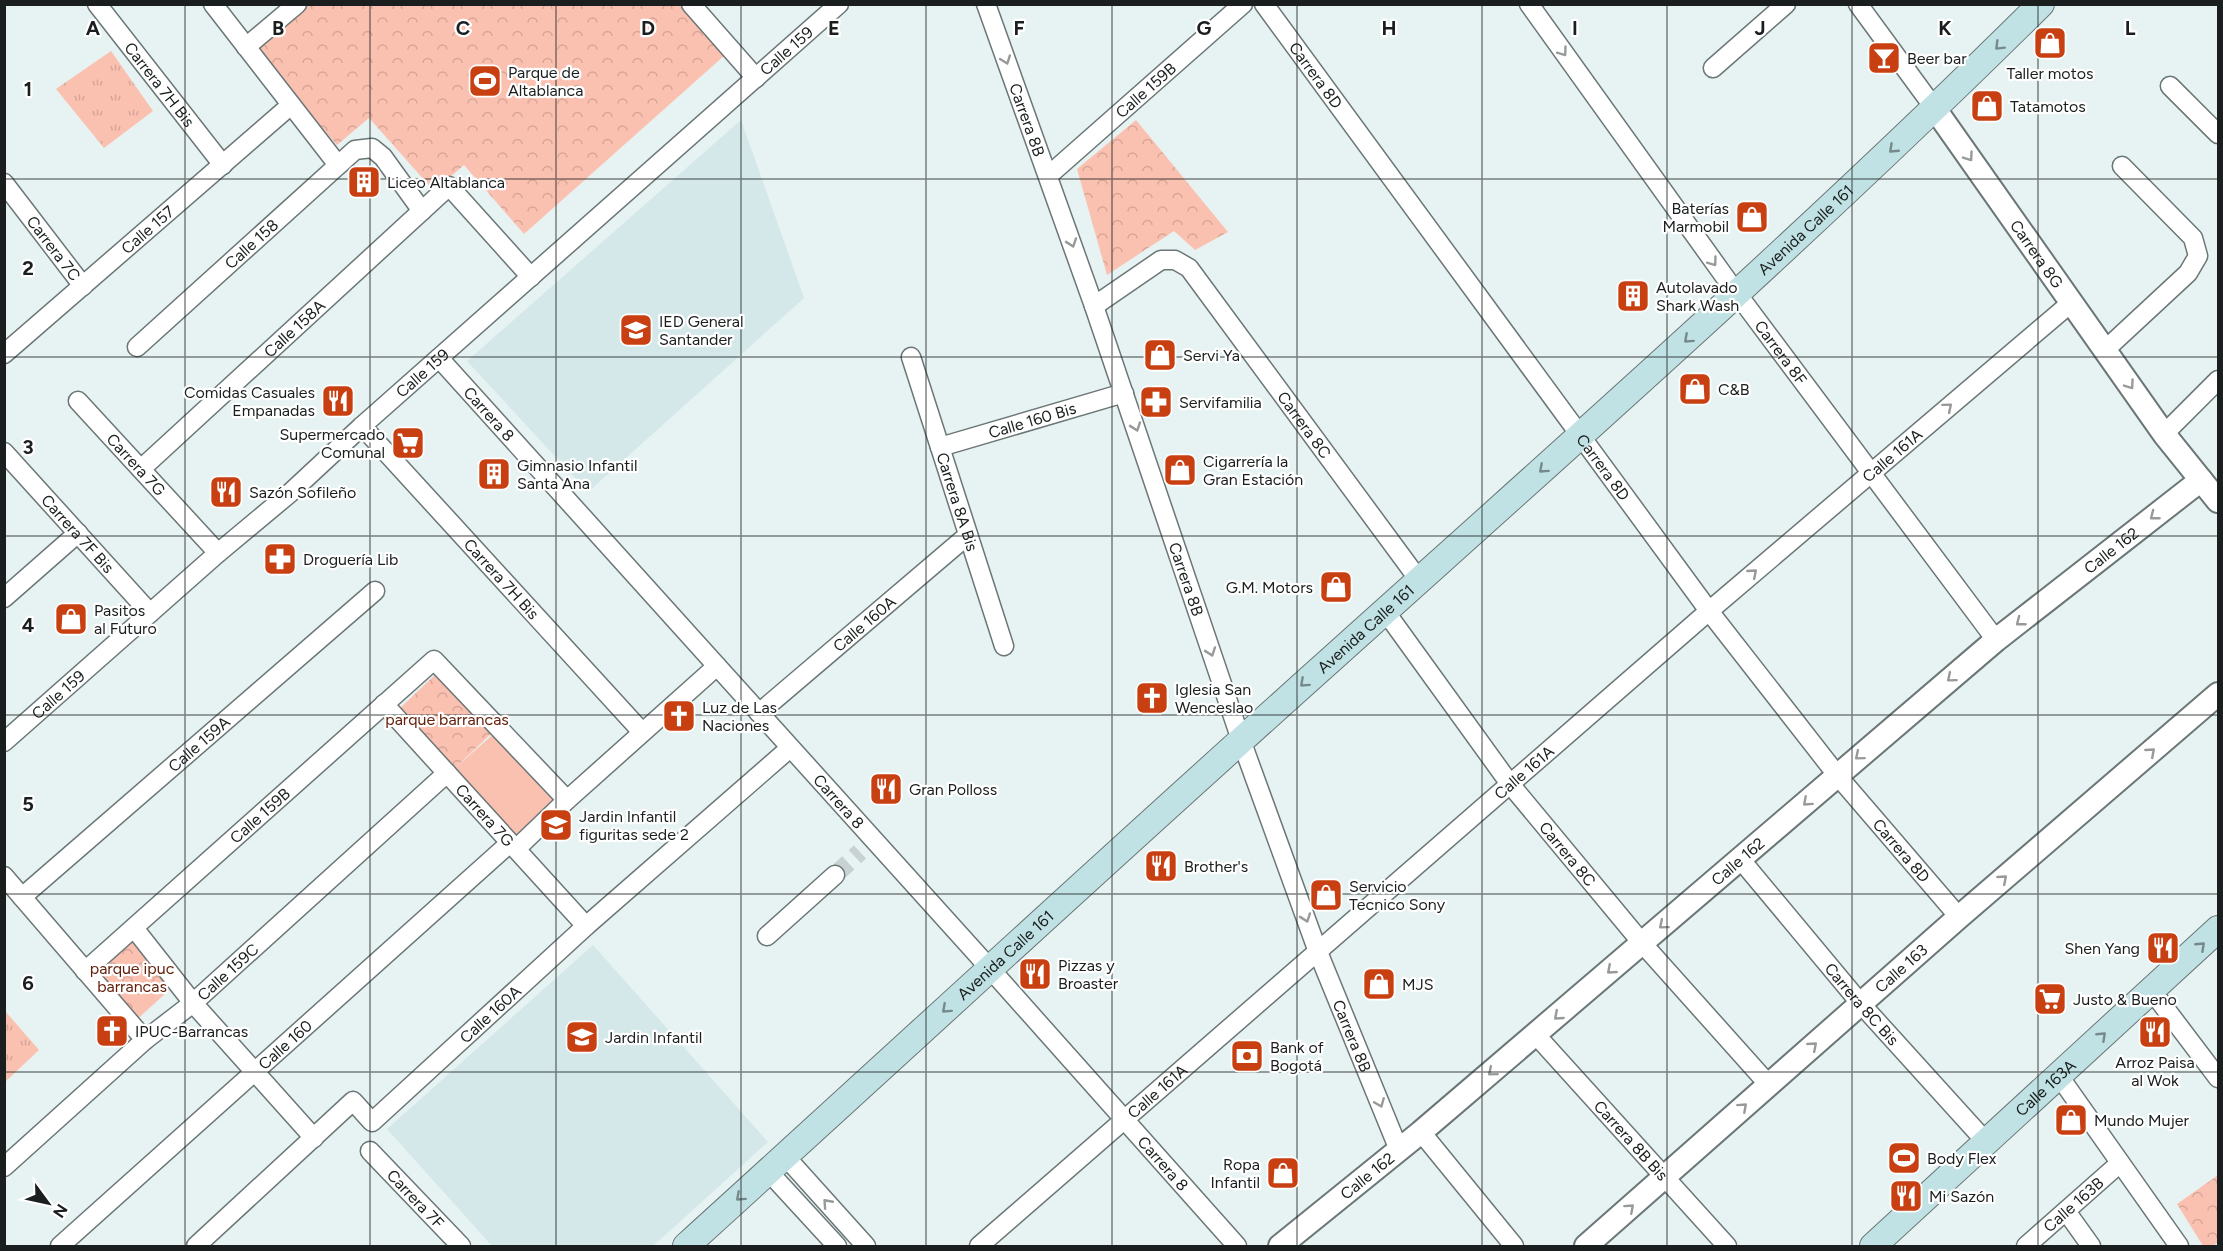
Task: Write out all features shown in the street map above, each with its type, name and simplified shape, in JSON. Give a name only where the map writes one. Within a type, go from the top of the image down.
[{"type":"main road","name":"Avenida Calle 161","points":[[686,1246],[1241,740],[1737,294],[1935,109],[2041,4]]},
{"type":"main road","name":"Calle 163A","points":[[1888,1241],[1987,1143],[2218,929]]},
{"type":"street","name":"Carrera 7H Bis","points":[[98,4],[223,165]]},
{"type":"street","points":[[213,4],[338,165]]},
{"type":"street","points":[[246,47],[297,4]]},
{"type":"street","points":[[691,4],[756,78]]},
{"type":"street","name":"Calle 159","points":[[4,742],[218,553],[290,493],[362,426],[839,4]]},
{"type":"street","name":"Carrera 8B","points":[[987,4],[1094,306],[1241,740],[1318,952],[1399,1150]]},
{"type":"street","name":"Calle 159B","points":[[1048,176],[1243,4]]},
{"type":"street","name":"Carrera 8D","points":[[1264,4],[1709,612],[1837,775],[1959,917]]},
{"type":"street","name":"Carrera 8F","points":[[1529,4],[1737,294],[1996,640]]},
{"type":"street","points":[[1713,68],[1786,4]]},
{"type":"street","name":"Carrera 8G","points":[[1858,4],[1935,109],[2164,434],[2218,501]]},
{"type":"street","points":[[2170,86],[2218,134]]},
{"type":"street","name":"Calle 157","points":[[4,354],[291,105]]},
{"type":"street","name":"Calle 158","points":[[137,347],[355,150],[372,148],[383,157],[422,211]]},
{"type":"street","points":[[2105,350],[2188,273],[2198,256],[2193,238],[2122,166]]},
{"type":"street","name":"Carrera 7C","points":[[4,183],[83,286]]},
{"type":"street","name":"Calle 158A","points":[[141,469],[449,186],[531,277]]},
{"type":"street","name":"Carrera 8C","points":[[1094,306],[1161,260],[1175,260],[1189,268],[1419,580]]},
{"type":"street","name":"Calle 161A","points":[[979,1246],[1709,612],[2072,302]]},
{"type":"street","name":"Carrera 8A Bis","points":[[911,357],[1004,646]]},
{"type":"street","name":"Carrera 8","points":[[439,358],[1237,1246]]},
{"type":"street","points":[[2164,434],[2218,380]]},
{"type":"street","name":"Calle 160 Bis","points":[[940,447],[1124,393]]},
{"type":"street","name":"Carrera 7G","points":[[78,401],[218,553]]},
{"type":"street","name":"Carrera 7H Bis","points":[[362,426],[642,732]]},
{"type":"street","name":"Carrera 7F Bis","points":[[8,462],[78,533],[150,613]]},
{"type":"street","name":"Calle 162","points":[[1280,1246],[1536,1035],[1996,640],[2200,480]]},
{"type":"street","points":[[4,598],[78,533]]},
{"type":"street","name":"Calle 160A","points":[[759,713],[968,535]]},
{"type":"street","name":"Calle 159A","points":[[22,897],[375,591]]},
{"type":"street","name":"Carrera 8C","points":[[1385,611],[1510,784],[1642,943],[1769,1084]]},
{"type":"street","name":"Calle 159B","points":[[85,971],[434,660],[567,800]]},
{"type":"street","name":"Calle 160","points":[[60,1246],[717,666]]},
{"type":"street","name":"Calle 163","points":[[1586,1246],[1959,917],[2218,694]]},
{"type":"street","name":"Carrera 7G","points":[[384,704],[586,926]]},
{"type":"street","name":"Calle 160A","points":[[196,1246],[353,1101],[372,1122],[586,926],[790,748]]},
{"type":"street","name":"Calle 159C","points":[[4,1167],[145,1040],[193,1003],[447,773]]},
{"type":"street","points":[[860,852],[873,839]]},
{"type":"street","name":"Carrera 8C Bis","points":[[1741,860],[1861,1004],[1987,1143]]},
{"type":"street","points":[[767,936],[835,875]]},
{"type":"street","points":[[4,876],[145,1040]]},
{"type":"street","points":[[134,928],[193,1003],[314,1138]]},
{"type":"street","points":[[2152,991],[2218,1078]]},
{"type":"street","name":"Carrera 8B Bis","points":[[1536,1035],[1727,1246]]},
{"type":"street","points":[[2059,1076],[2179,1246]]},
{"type":"street","points":[[1421,1132],[1514,1246]]},
{"type":"street","name":"Carrera 7F","points":[[370,1151],[461,1246]]},
{"type":"street","name":"Calle 163B","points":[[2027,1246],[2120,1163]]},
{"type":"street","points":[[777,1164],[837,1246]]},
{"type":"street","points":[[777,1164],[866,1246]]},
{"type":"street","points":[[2066,1211],[2091,1246]]},
{"type":"shaded area","name":"IED General Santander","points":[[741,120],[804,298],[588,492],[467,361]]},
{"type":"shaded area","name":"Jardin Infantil","points":[[593,945],[768,1142],[653,1246],[492,1246],[387,1129]]},
{"type":"green space","points":[[680,4],[725,55],[524,234],[464,165],[434,191],[369,118],[337,145],[254,51],[307,5]]},
{"type":"green space","points":[[111,51],[153,111],[104,148],[56,89]]},
{"type":"green space","points":[[1136,120],[1228,232],[1195,250],[1174,231],[1107,275],[1077,169]]},
{"type":"green space","name":"parque barrancas","points":[[439,671],[495,730],[455,768],[399,709]]},
{"type":"green space","points":[[499,729],[559,795],[515,836],[454,769]]},
{"type":"green space","name":"parque ipuc barrancas","points":[[134,936],[177,983],[134,1022],[90,976]]},
{"type":"green space","points":[[5,1011],[39,1050],[4,1082]]},
{"type":"green space","points":[[2218,1175],[2218,1242],[2213,1246],[2203,1246],[2177,1204]]},
{"type":"tunnel","points":[[835,875],[860,852]]},
{"type":"place","name":"Taller motos","points":[[2050,43]]},
{"type":"place","name":"Beer bar","points":[[1884,58]]},
{"type":"place","name":"Parque de Altablanca","points":[[485,81]]},
{"type":"place","name":"Tatamotos","points":[[1987,106]]},
{"type":"place","name":"Liceo Altablanca","points":[[364,182]]},
{"type":"place","name":"Baterías Marmobil","points":[[1752,217]]},
{"type":"place","name":"Autolavado Shark Wash","points":[[1633,296]]},
{"type":"place","name":"IED General Santander","points":[[636,330]]},
{"type":"place","name":"Servi Ya","points":[[1160,355]]},
{"type":"place","name":"C&B","points":[[1695,389]]},
{"type":"place","name":"Comidas Casuales Empanadas","points":[[338,401]]},
{"type":"place","name":"Servifamilia","points":[[1156,402]]},
{"type":"place","name":"Supermercado Comunal","points":[[408,443]]},
{"type":"place","name":"Cigarrería la Gran Estación","points":[[1180,470]]},
{"type":"place","name":"Gimnasio Infantil Santa Ana","points":[[494,474]]},
{"type":"place","name":"Sazón Sofileño","points":[[226,492]]},
{"type":"place","name":"Droguería Lib","points":[[280,559]]},
{"type":"place","name":"G.M. Motors","points":[[1336,587]]},
{"type":"place","name":"Pasitos al Futuro","points":[[71,619]]},
{"type":"place","name":"Iglesia San Wenceslao","points":[[1152,698]]},
{"type":"place","name":"Luz de Las Naciones","points":[[679,716]]},
{"type":"place","name":"Gran Polloss","points":[[886,789]]},
{"type":"place","name":"Jardin Infantil figuritas sede 2","points":[[556,825]]},
{"type":"place","name":"Brother's","points":[[1161,866]]},
{"type":"place","name":"Servicio Tecnico Sony","points":[[1326,895]]},
{"type":"place","name":"Shen Yang","points":[[2163,948]]},
{"type":"place","name":"Pizzas y Broaster","points":[[1035,974]]},
{"type":"place","name":"MJS","points":[[1379,984]]},
{"type":"place","name":"Justo & Bueno","points":[[2050,999]]},
{"type":"place","name":"IPUC-Barrancas","points":[[112,1031]]},
{"type":"place","name":"Arroz Paisa al Wok","points":[[2155,1032]]},
{"type":"place","name":"Jardin Infantil","points":[[582,1037]]},
{"type":"place","name":"Bank of Bogotá","points":[[1247,1056]]},
{"type":"place","name":"Mundo Mujer","points":[[2071,1120]]},
{"type":"place","name":"Body Flex","points":[[1904,1158]]},
{"type":"place","name":"Ropa Infantil","points":[[1283,1173]]},
{"type":"place","name":"Mi Sazón","points":[[1906,1196]]}]
